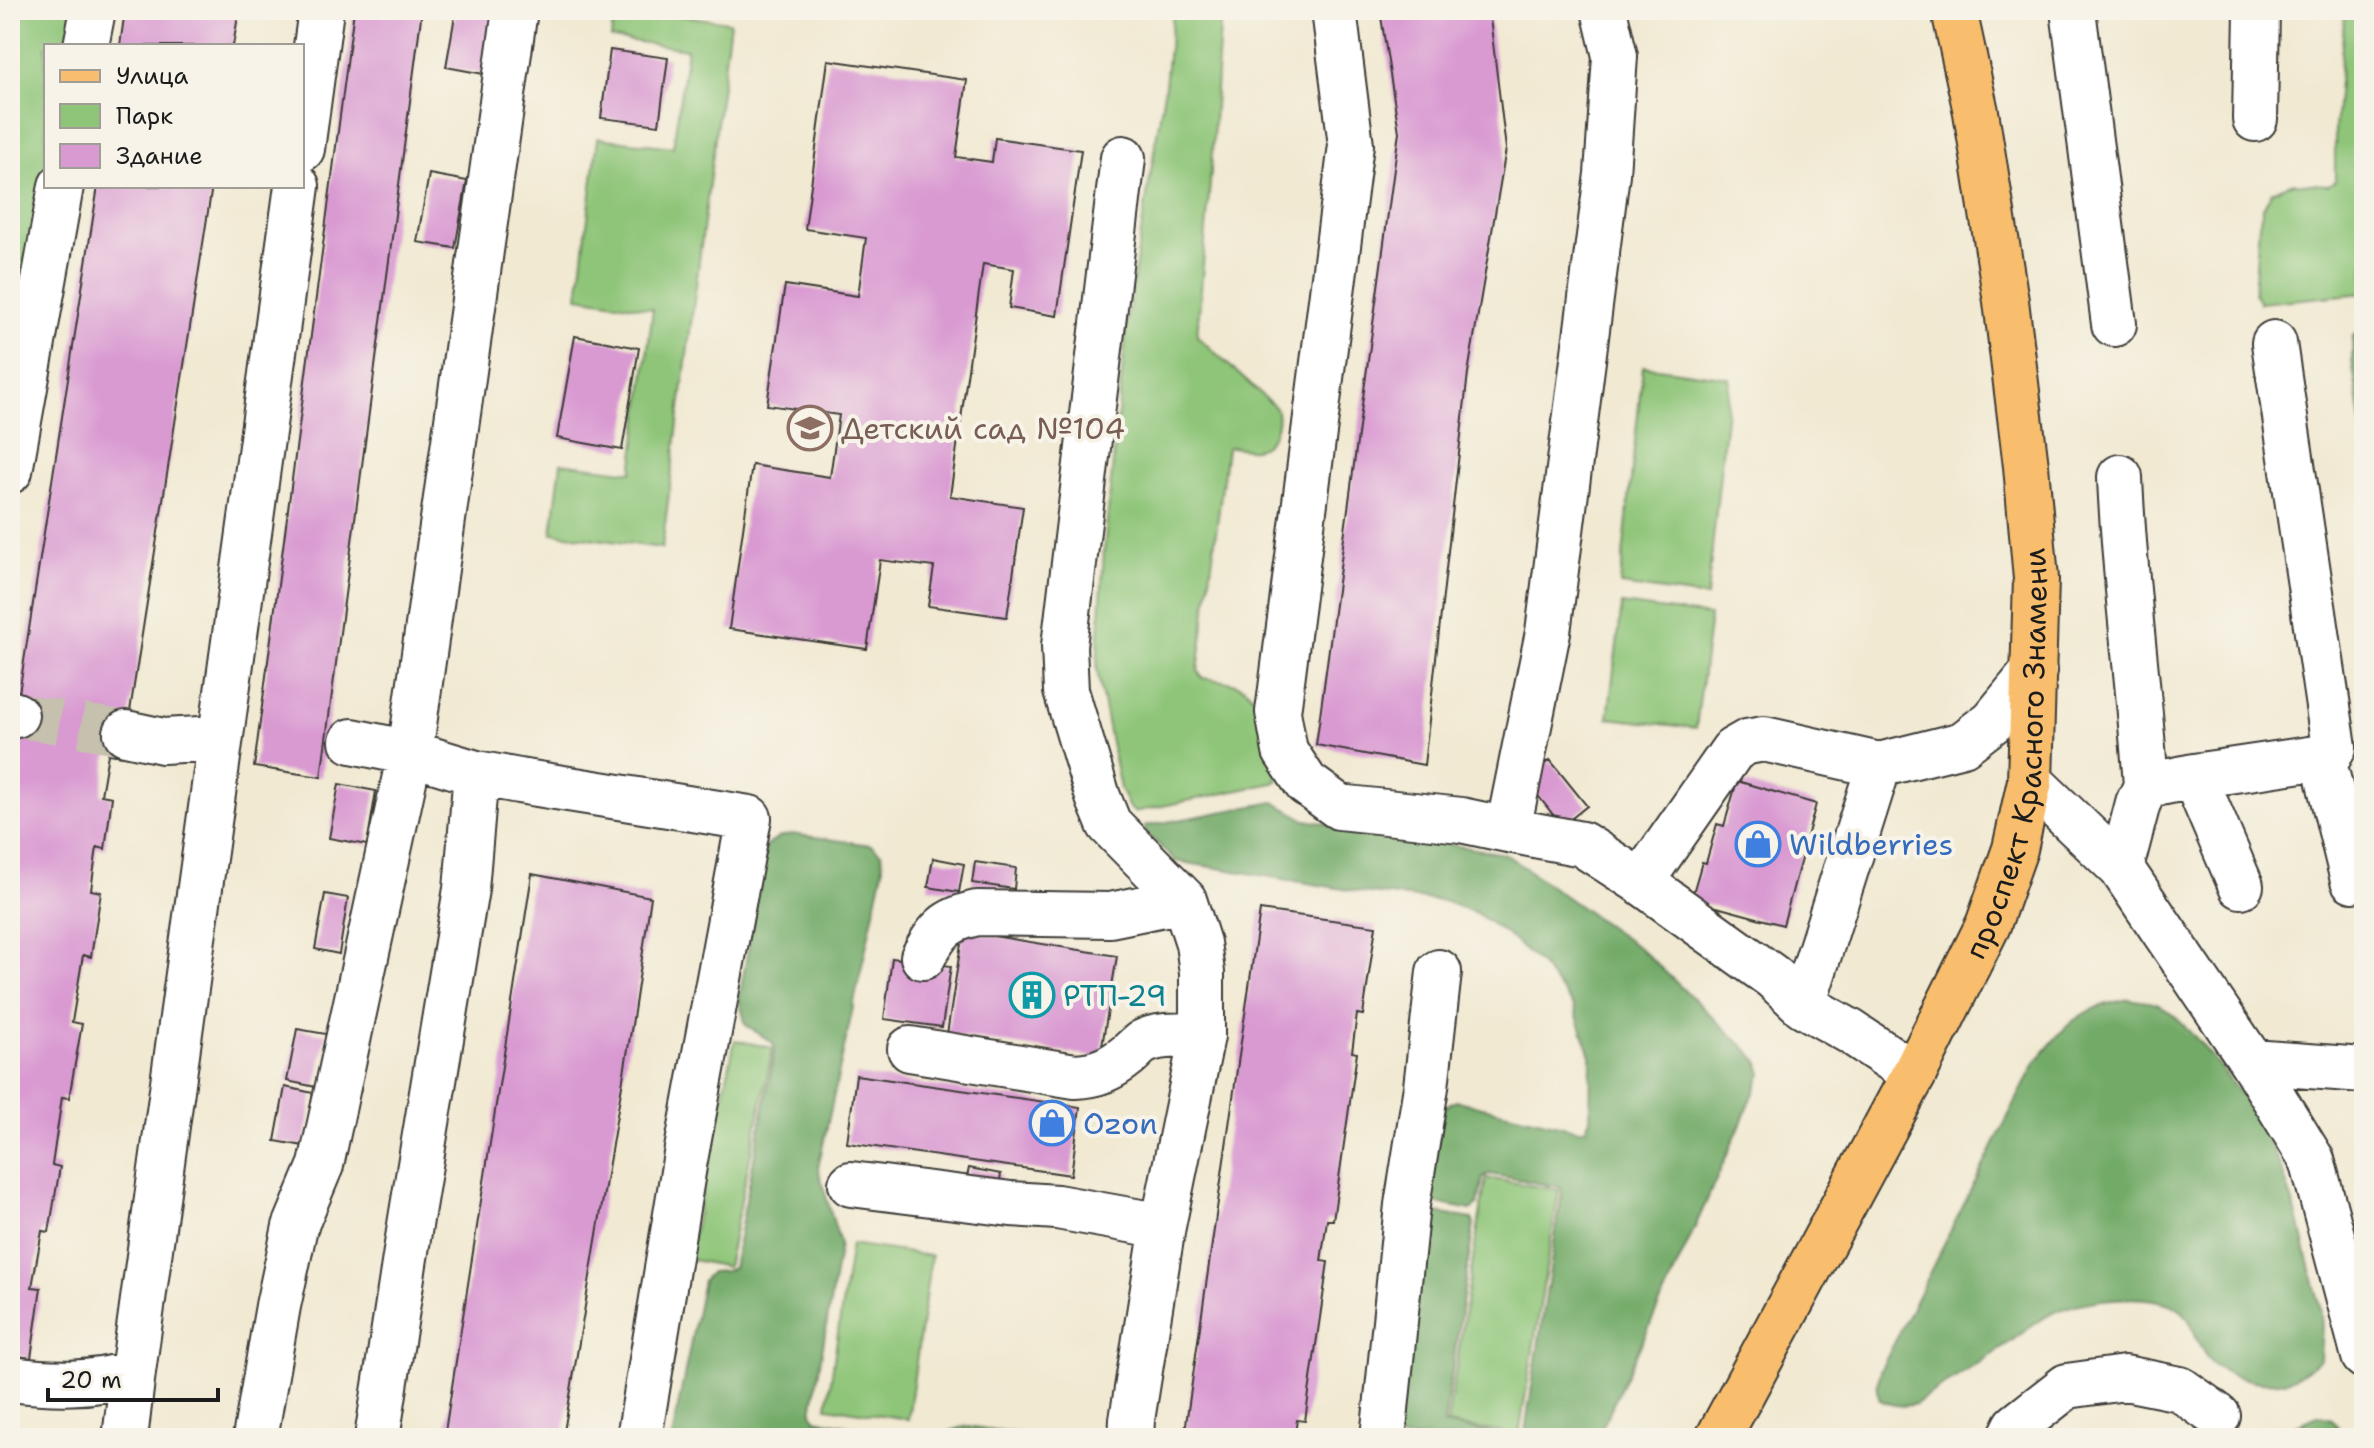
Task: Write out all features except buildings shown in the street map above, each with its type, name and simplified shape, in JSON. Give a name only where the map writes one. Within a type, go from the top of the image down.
[{"type":"main road","name":"проспект Красного Знамени","points":[[1718,1438],[1914,1074],[1988,925],[2015,849],[2030,781],[2036,579],[2006,301],[1976,112],[1954,10]]},
{"type":"street","points":[[86,44],[93,10]]},
{"type":"street","points":[[304,134],[321,10]]},
{"type":"street","points":[[255,1438],[295,1227],[321,1165],[410,753],[515,10]]},
{"type":"street","points":[[1334,10],[1351,145],[1278,712],[1285,751],[1306,783],[1339,807],[1461,820],[1582,844],[1641,882],[1773,977],[1803,1005],[1851,1032],[1914,1074]]},
{"type":"street","points":[[1508,830],[1548,632],[1607,174],[1615,56],[1604,10]]},
{"type":"street","points":[[2073,10],[2114,324]]},
{"type":"street","points":[[2255,119],[2257,10]]},
{"type":"street","points":[[1123,158],[1064,646],[1066,691],[1109,824],[1184,900],[1198,943],[1202,973],[1202,1036],[1163,1226],[1131,1438]]},
{"type":"street","points":[[10,471],[61,188]]},
{"type":"street","points":[[125,1438],[297,188]]},
{"type":"street","points":[[2146,786],[2323,758],[2329,756],[2334,747],[2274,343]]},
{"type":"street","points":[[2120,477],[2123,549],[2146,786],[2138,803],[2121,868]]},
{"type":"street","points":[[1641,882],[1733,750],[1747,742],[1764,739],[1879,765],[1963,744],[1993,721],[2034,671]]},
{"type":"street","points":[[126,733],[163,741],[219,738]]},
{"type":"street","points":[[352,741],[410,753],[476,773],[749,818],[685,1160],[639,1438]]},
{"type":"street","points":[[2323,758],[2353,880]]},
{"type":"street","points":[[1803,1005],[1879,765]]},
{"type":"street","points":[[377,1438],[466,889],[476,773]]},
{"type":"street","points":[[2194,776],[2241,886]]},
{"type":"street","points":[[2030,781],[2121,868],[2252,1062],[2312,1160],[2349,1237],[2364,1356]]},
{"type":"street","points":[[923,957],[936,934],[957,917],[977,913],[1110,915],[1184,900]]},
{"type":"street","points":[[1383,1438],[1407,1205],[1426,1087],[1439,972]]},
{"type":"street","points":[[910,1049],[1084,1076],[1105,1071],[1144,1042],[1174,1035],[1202,1036]]},
{"type":"street","points":[[2252,1062],[2364,1070]]},
{"type":"street","points":[[851,1184],[1057,1207],[1163,1226]]},
{"type":"street","points":[[10,1379],[79,1383],[110,1380],[133,1372]]},
{"type":"street","points":[[2010,1438],[2016,1426],[2067,1386],[2125,1378],[2180,1389],[2218,1416]]},
{"type":"green space","points":[[16,10],[78,10],[72,44],[44,44],[46,188],[10,382],[10,40]]},
{"type":"green space","points":[[614,10],[730,22],[662,548],[552,533],[561,463],[632,472],[653,309],[578,297],[598,138],[673,147],[687,49],[611,38]]},
{"type":"green space","points":[[1173,10],[1221,10],[1197,336],[1276,408],[1277,414],[1274,433],[1266,444],[1254,449],[1227,448],[1198,671],[1202,678],[1241,686],[1256,701],[1266,727],[1278,780],[1134,812],[1120,789],[1097,670],[1104,550],[1129,306],[1165,85]]},
{"type":"green space","points":[[2345,10],[2364,10],[2364,293],[2260,303],[2254,293],[2259,224],[2272,191],[2294,183],[2328,185],[2335,181],[2335,129]]},
{"type":"green space","points":[[2364,331],[2364,443],[2352,359],[2353,335]]},
{"type":"green space","points":[[1643,366],[1730,378],[1707,597],[1620,585]]},
{"type":"green space","points":[[1622,604],[1710,616],[1696,728],[1608,718]]},
{"type":"green space","points":[[1274,802],[1306,820],[1505,854],[1643,951],[1758,1060],[1762,1074],[1597,1438],[1524,1438],[1562,1192],[1560,1187],[1489,1174],[1483,1177],[1478,1205],[1471,1210],[1429,1202],[1443,1110],[1450,1103],[1457,1101],[1580,1130],[1586,1128],[1590,1118],[1591,1056],[1573,1005],[1540,964],[1476,913],[1443,901],[1361,892],[1175,861],[1145,831],[1145,826]]},
{"type":"green space","points":[[792,834],[871,845],[882,854],[883,870],[818,1168],[840,1244],[812,1412],[815,1419],[912,1438],[672,1438],[703,1280],[711,1272],[733,1268],[775,1049],[773,1043],[746,1025],[739,1000],[766,846]]},
{"type":"green space","points":[[2129,999],[2159,1005],[2181,1022],[2232,1083],[2264,1132],[2291,1195],[2320,1306],[2320,1360],[2301,1374],[2284,1381],[2254,1381],[2231,1375],[2210,1361],[2187,1317],[2174,1306],[2150,1300],[2104,1300],[2049,1315],[1916,1404],[1889,1404],[1880,1400],[1877,1390],[1880,1371],[2035,1063],[2074,1020],[2097,1007]]},
{"type":"green space","points":[[735,1040],[773,1048],[727,1267],[688,1259]]},
{"type":"green space","points":[[1486,1178],[1559,1190],[1519,1435],[1447,1424]]},
{"type":"green space","points":[[1431,1212],[1472,1219],[1474,1224],[1444,1424],[1514,1438],[1396,1438],[1426,1215]]},
{"type":"green space","points":[[851,1244],[931,1256],[908,1419],[827,1407]]},
{"type":"green space","points":[[2320,1415],[2332,1418],[2342,1438],[2265,1438]]},
{"type":"green space","points":[[966,1426],[1050,1438],[931,1438]]},
{"type":"tunnel","points":[[16,715],[126,733]]},
{"type":"place","name":"Детский сад №104","points":[[810,428]]},
{"type":"place","name":"Wildberries","points":[[1758,844]]},
{"type":"place","name":"РТП-29","points":[[1032,995]]},
{"type":"place","name":"Ozon","points":[[1052,1123]]}]
